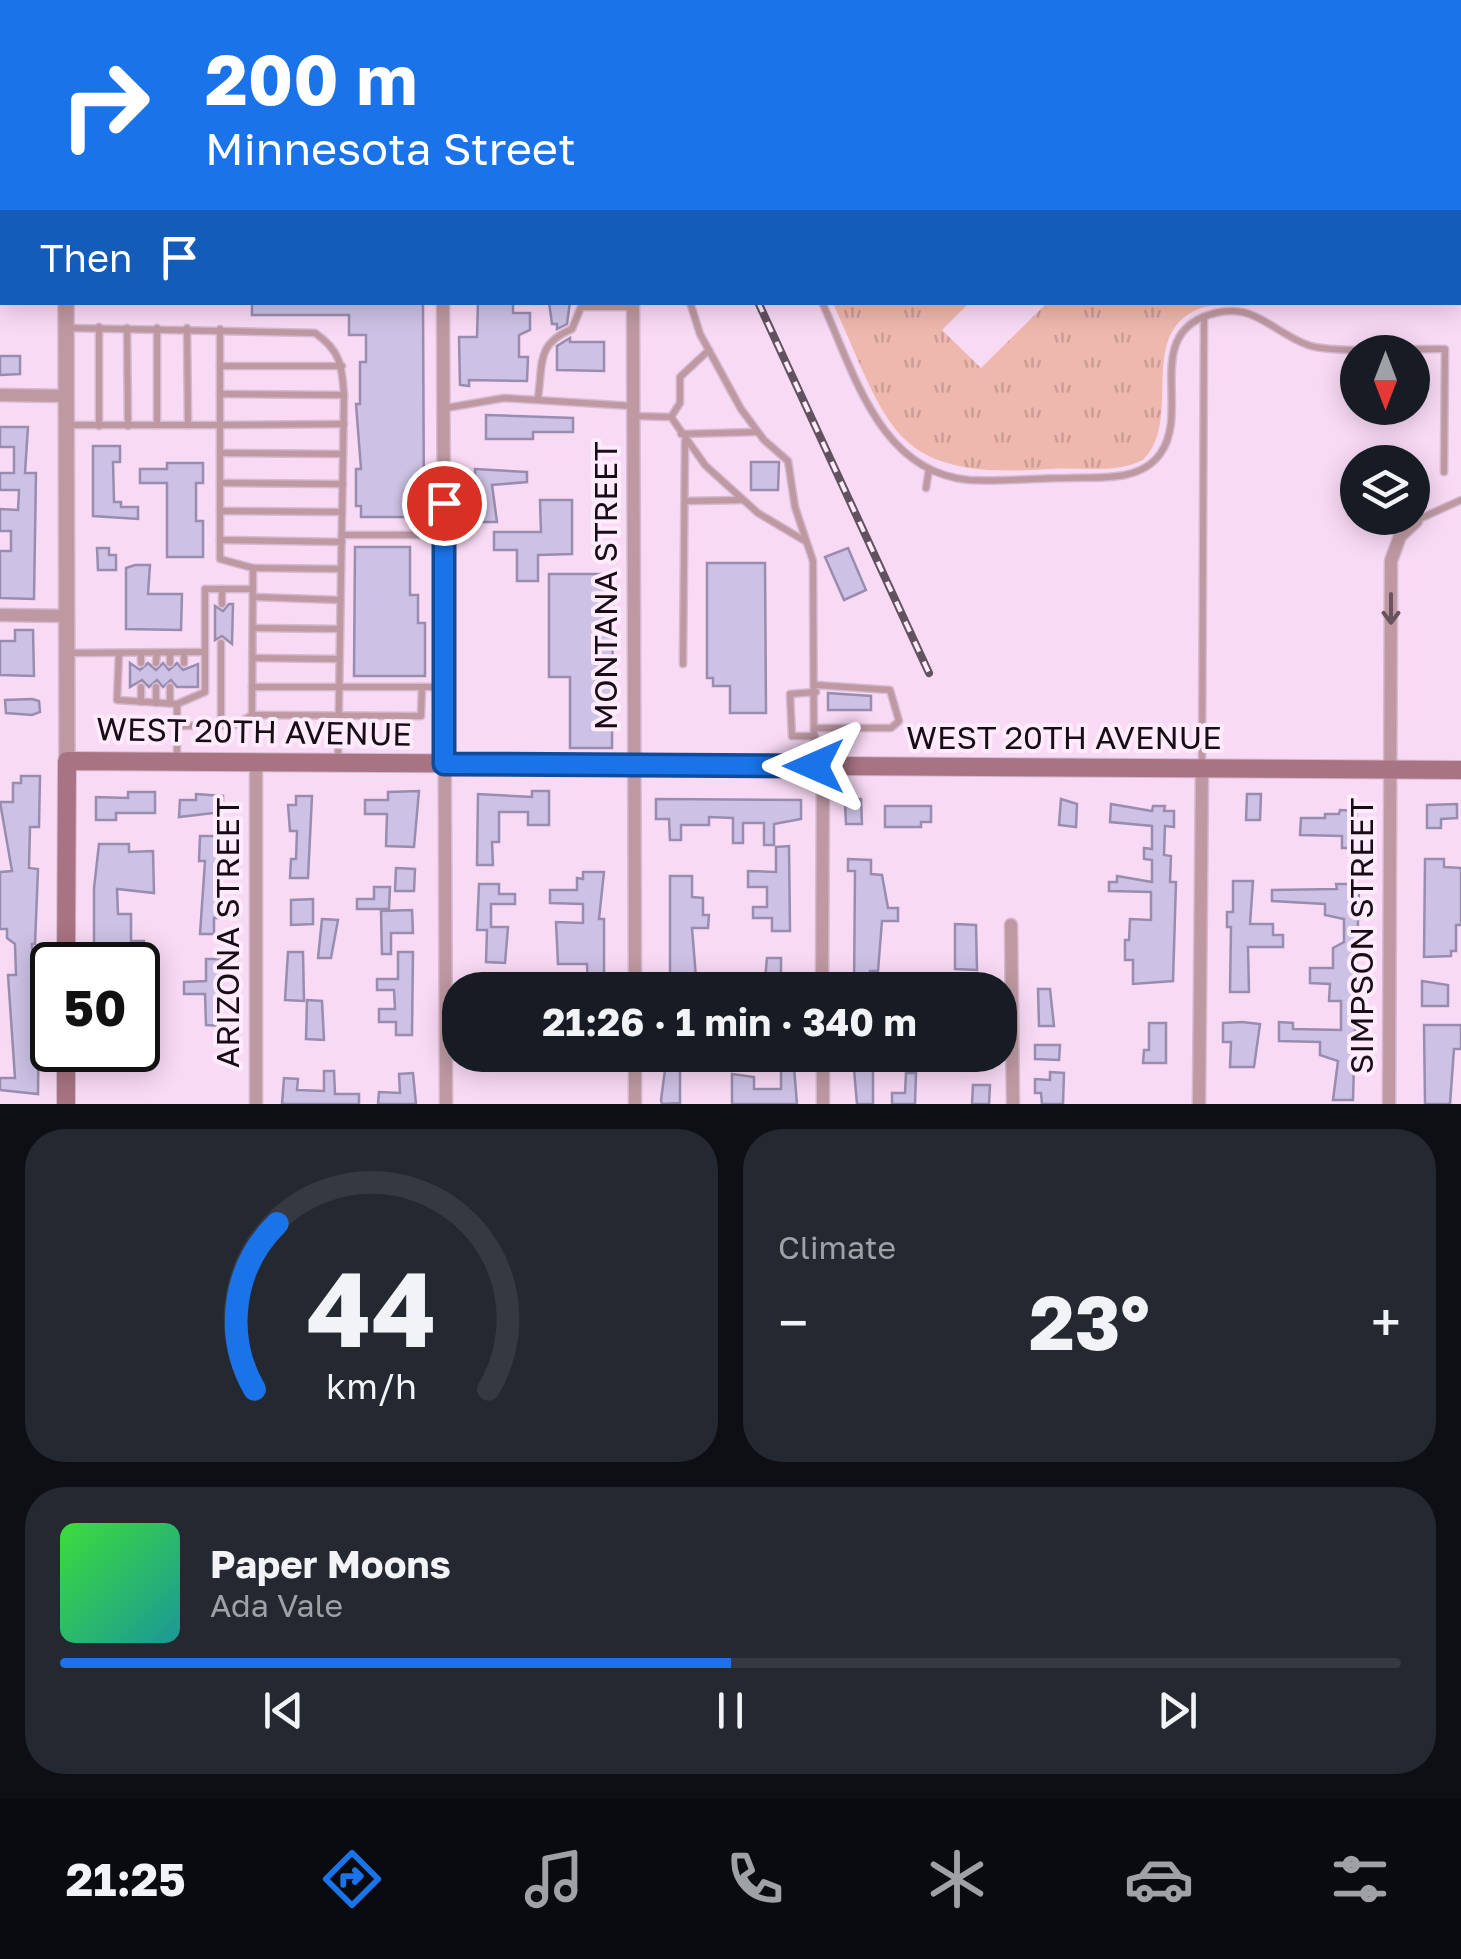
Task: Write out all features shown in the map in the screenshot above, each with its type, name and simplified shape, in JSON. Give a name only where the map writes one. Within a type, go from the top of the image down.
[{"type":"main road","name":"WEST 20TH AVENUE","points":[[67,760],[1461,770]]},
{"type":"main road","points":[[66,942],[67,760]]},
{"type":"main road","points":[[66,1072],[66,1104]]},
{"type":"street","points":[[66,305],[67,760]]},
{"type":"street","points":[[443,305],[446,1104]]},
{"type":"street","name":"MONTANA STREET","points":[[633,305],[635,972]]},
{"type":"street","points":[[0,395],[66,396]]},
{"type":"street","name":"SIMPSON STREET","points":[[1389,1104],[1391,561],[1401,535]]},
{"type":"street","points":[[0,616],[67,616]]},
{"type":"street","name":"ARIZONA STREET","points":[[256,762],[256,1104]]},
{"type":"street","points":[[818,766],[822,972]]},
{"type":"street","points":[[1200,1104],[1202,768]]},
{"type":"street","points":[[1011,925],[1012,1104]]},
{"type":"street","points":[[635,1072],[636,1104]]},
{"type":"street","points":[[823,1072],[824,1104]]},
{"type":"lane","points":[[538,398],[546,346],[551,337],[572,330],[581,307],[633,305]]},
{"type":"lane","points":[[691,305],[709,350],[757,432],[788,461],[794,507],[813,561],[818,766]]},
{"type":"lane","points":[[823,305],[880,426],[903,454],[970,480],[1103,477],[1142,470],[1160,454],[1170,429],[1176,340],[1204,317],[1257,314],[1310,346],[1445,349],[1444,472]]},
{"type":"lane","points":[[1202,768],[1204,317]]},
{"type":"lane","points":[[100,327],[100,426]]},
{"type":"lane","points":[[66,328],[315,332],[334,346],[342,366],[344,394],[338,763]]},
{"type":"lane","points":[[127,328],[128,426]]},
{"type":"lane","points":[[157,328],[157,425]]},
{"type":"lane","points":[[187,328],[188,425]]},
{"type":"lane","points":[[220,329],[220,559],[253,568],[341,570]]},
{"type":"lane","points":[[671,417],[680,403],[680,378],[709,350]]},
{"type":"lane","points":[[220,366],[342,366]]},
{"type":"lane","points":[[220,394],[344,394]]},
{"type":"lane","points":[[443,408],[504,398],[538,398],[671,417]]},
{"type":"lane","points":[[671,417],[706,466],[743,500],[807,543]]},
{"type":"lane","points":[[66,425],[344,424]]},
{"type":"lane","points":[[683,438],[757,432]]},
{"type":"lane","points":[[683,438],[683,664]]},
{"type":"lane","points":[[220,453],[343,454]]},
{"type":"lane","points":[[926,488],[930,467]]},
{"type":"lane","points":[[220,483],[343,484]]},
{"type":"lane","points":[[684,500],[743,500]]},
{"type":"lane","points":[[1430,514],[1461,500]]},
{"type":"lane","points":[[220,511],[342,512]]},
{"type":"lane","points":[[220,540],[444,535]]},
{"type":"lane","points":[[252,715],[253,568]]},
{"type":"lane","points":[[118,653],[117,700],[177,703],[205,692],[205,589],[340,600]]},
{"type":"lane","points":[[222,589],[222,604]]},
{"type":"lane","points":[[253,628],[340,629]]},
{"type":"lane","points":[[221,644],[221,726]]},
{"type":"lane","points":[[184,652],[184,664]]},
{"type":"lane","points":[[67,654],[205,652]]},
{"type":"lane","points":[[141,663],[142,653]]},
{"type":"lane","points":[[156,653],[156,663]]},
{"type":"lane","points":[[170,653],[170,664]]},
{"type":"lane","points":[[252,658],[339,659]]},
{"type":"lane","points":[[141,687],[141,702]]},
{"type":"lane","points":[[156,687],[156,702]]},
{"type":"lane","points":[[170,687],[177,703]]},
{"type":"lane","points":[[177,762],[177,703],[184,687]]},
{"type":"lane","points":[[252,687],[444,687]]},
{"type":"lane","points":[[176,726],[236,725],[252,715],[421,716],[422,687]]},
{"type":"lane","points":[[816,688],[890,690],[899,721],[891,728],[792,736],[790,694],[816,688]]},
{"type":"green space","points":[[834,305],[967,305],[942,330],[981,368],[1045,305],[1244,305],[1205,307],[1180,322],[1169,338],[1164,358],[1155,443],[1143,460],[1132,464],[998,470],[958,466],[927,455],[904,438],[869,385]]},
{"type":"building","points":[[252,305],[423,305],[424,517],[361,517],[361,506],[356,506],[356,469],[361,469],[356,404],[360,404],[360,362],[366,362],[366,335],[349,335],[349,315],[252,315]]},
{"type":"building","points":[[478,305],[513,305],[513,313],[530,313],[530,330],[519,335],[519,357],[528,357],[527,381],[469,380],[469,386],[460,385],[459,337],[477,337]]},
{"type":"building","points":[[549,305],[570,305],[567,324],[557,329],[557,324],[552,324]]},
{"type":"building","points":[[570,338],[570,342],[604,342],[604,371],[557,370],[557,346]]},
{"type":"building","points":[[0,356],[20,356],[20,374],[0,375]]},
{"type":"building","points":[[486,415],[573,418],[573,432],[533,432],[533,439],[486,439]]},
{"type":"building","points":[[0,427],[28,427],[25,473],[36,473],[34,599],[0,598],[0,551],[11,551],[11,531],[0,531],[0,509],[18,510],[19,490],[0,490],[0,473],[14,473],[14,447],[0,447]]},
{"type":"building","points":[[93,446],[120,446],[120,462],[113,462],[114,502],[121,502],[121,507],[138,507],[138,519],[93,516]]},
{"type":"building","points":[[751,462],[779,462],[778,490],[751,490]]},
{"type":"building","points":[[167,463],[203,463],[203,483],[196,483],[196,521],[203,521],[203,557],[167,557],[167,483],[140,483],[140,469],[167,469]]},
{"type":"building","points":[[475,469],[527,472],[527,482],[492,485],[497,522],[476,522]]},
{"type":"building","points":[[540,500],[572,500],[572,554],[538,555],[538,581],[517,581],[517,550],[494,550],[494,532],[541,532]]},
{"type":"building","points":[[355,547],[410,547],[410,595],[418,595],[418,623],[425,623],[425,676],[354,676]]},
{"type":"building","points":[[97,548],[109,548],[109,555],[116,555],[116,570],[98,570]]},
{"type":"building","points":[[848,548],[866,590],[844,600],[825,557]]},
{"type":"building","points":[[707,563],[765,563],[766,713],[730,713],[730,686],[713,686],[713,678],[707,678]]},
{"type":"building","points":[[150,565],[148,594],[182,594],[181,630],[126,629],[126,568]]},
{"type":"building","points":[[549,574],[613,574],[612,748],[570,748],[570,677],[549,677]]},
{"type":"building","points":[[233,604],[232,644],[222,636],[215,640],[215,606],[223,611]]},
{"type":"building","points":[[15,630],[33,630],[34,676],[0,675],[0,641],[15,641]]},
{"type":"building","points":[[130,663],[140,670],[148,663],[156,670],[163,663],[169,670],[177,663],[183,670],[198,664],[198,687],[177,687],[171,680],[163,687],[157,680],[149,687],[142,680],[130,687]]},
{"type":"building","points":[[828,693],[871,696],[871,710],[828,710]]},
{"type":"building","points":[[5,700],[39,701],[40,712],[6,713]]},
{"type":"building","points":[[21,776],[40,776],[39,827],[30,827],[29,868],[38,869],[35,942],[30,942],[30,1072],[38,1072],[38,1094],[0,1090],[0,1078],[15,1078],[8,975],[16,975],[15,944],[7,938],[7,929],[0,929],[0,872],[12,871],[0,802],[13,802],[13,783],[21,783]]},
{"type":"building","points":[[419,791],[414,847],[386,846],[387,814],[365,814],[365,800],[388,800],[388,792]]},
{"type":"building","points":[[532,791],[549,791],[549,825],[528,825],[528,812],[499,812],[499,842],[492,842],[493,865],[477,865],[478,794],[532,797]]},
{"type":"building","points":[[128,792],[155,792],[155,813],[116,813],[116,820],[96,820],[96,797],[128,798]]},
{"type":"building","points":[[196,794],[223,796],[223,812],[179,817],[180,800],[196,800]]},
{"type":"building","points":[[1247,794],[1261,794],[1260,820],[1246,820]]},
{"type":"building","points":[[296,796],[312,796],[308,878],[290,878],[291,859],[296,859],[297,831],[290,831],[288,805],[296,805]]},
{"type":"building","points":[[656,799],[801,800],[801,819],[774,824],[774,845],[764,845],[764,823],[743,823],[743,843],[733,843],[733,818],[709,817],[709,825],[681,825],[681,840],[670,840],[669,819],[656,819]]},
{"type":"building","points":[[861,799],[862,824],[846,824],[845,802]]},
{"type":"building","points":[[1061,799],[1077,804],[1076,827],[1059,825]]},
{"type":"building","points":[[1111,804],[1152,811],[1153,806],[1165,806],[1164,811],[1174,811],[1174,827],[1165,826],[1164,855],[1171,856],[1170,882],[1176,882],[1173,981],[1133,984],[1133,960],[1125,960],[1125,940],[1129,940],[1130,919],[1151,920],[1151,892],[1109,891],[1109,882],[1117,882],[1117,876],[1152,882],[1152,860],[1144,859],[1144,848],[1152,849],[1152,826],[1110,822]]},
{"type":"building","points":[[1457,804],[1457,818],[1441,819],[1441,828],[1427,828],[1427,805]]},
{"type":"building","points":[[885,806],[931,806],[931,822],[921,822],[921,827],[885,827]]},
{"type":"building","points":[[1340,810],[1357,811],[1356,848],[1342,848],[1342,836],[1300,835],[1301,818],[1325,818],[1325,814],[1339,814]]},
{"type":"building","points":[[200,836],[220,836],[222,918],[214,918],[214,934],[200,934],[205,861],[199,861]]},
{"type":"building","points":[[99,844],[129,844],[129,852],[153,851],[154,893],[117,889],[118,914],[131,914],[131,941],[144,942],[94,942]]},
{"type":"building","points":[[789,846],[790,931],[772,931],[772,918],[753,918],[753,907],[767,907],[767,887],[748,887],[748,871],[776,872],[776,847]]},
{"type":"building","points":[[848,859],[871,860],[871,874],[882,875],[888,908],[898,908],[898,921],[882,921],[878,971],[854,972],[855,871],[848,871]]},
{"type":"building","points":[[1425,859],[1444,859],[1444,867],[1461,868],[1461,925],[1456,925],[1456,951],[1451,951],[1451,956],[1424,957]]},
{"type":"building","points":[[396,868],[415,869],[414,891],[395,891]]},
{"type":"building","points":[[583,872],[604,872],[599,919],[604,919],[604,972],[587,972],[587,964],[558,964],[556,922],[583,923],[583,904],[550,903],[550,890],[577,890],[577,878],[583,879]]},
{"type":"building","points":[[670,876],[692,876],[692,897],[703,898],[703,915],[709,915],[708,928],[692,928],[696,972],[670,972]]},
{"type":"building","points":[[1233,881],[1253,881],[1250,924],[1273,924],[1273,935],[1283,935],[1283,947],[1248,947],[1249,992],[1230,992],[1231,927],[1227,927],[1227,912],[1233,912]]},
{"type":"building","points":[[479,884],[499,884],[499,894],[515,894],[515,904],[491,904],[491,927],[508,927],[505,963],[486,962],[487,930],[477,930]]},
{"type":"building","points":[[1336,884],[1359,884],[1353,1100],[1333,1100],[1338,1061],[1320,1055],[1320,1042],[1279,1041],[1279,1022],[1293,1023],[1293,1029],[1341,1030],[1341,1001],[1329,1001],[1330,984],[1310,983],[1310,968],[1333,968],[1333,948],[1344,942],[1344,919],[1325,915],[1325,904],[1272,901],[1272,890],[1337,889]]},
{"type":"building","points":[[374,887],[390,887],[389,909],[357,909],[357,899],[374,899]]},
{"type":"building","points":[[313,899],[313,924],[291,925],[291,900]]},
{"type":"building","points":[[412,910],[413,933],[391,933],[391,954],[382,954],[381,911]]},
{"type":"building","points":[[322,919],[338,920],[331,958],[318,958]]},
{"type":"building","points":[[955,924],[976,925],[977,970],[955,969]]},
{"type":"building","points":[[288,952],[303,952],[304,1001],[285,1000]]},
{"type":"building","points":[[398,952],[413,952],[412,1035],[396,1035],[396,1022],[379,1022],[379,1009],[395,1009],[394,990],[377,990],[377,979],[398,979]]},
{"type":"building","points":[[767,958],[781,958],[781,972],[766,972]]},
{"type":"building","points":[[206,959],[224,959],[221,1026],[206,1025],[205,994],[184,994],[184,982],[206,981]]},
{"type":"building","points":[[1422,981],[1448,985],[1448,1006],[1422,1006]]},
{"type":"building","points":[[1038,989],[1050,989],[1054,1026],[1039,1026]]},
{"type":"building","points":[[307,1000],[322,1001],[324,1040],[306,1039]]},
{"type":"building","points":[[1149,1023],[1166,1023],[1166,1063],[1143,1063],[1144,1050],[1149,1050]]},
{"type":"building","points":[[1223,1023],[1260,1024],[1254,1067],[1230,1067],[1231,1042],[1223,1042]]},
{"type":"building","points":[[1424,1025],[1461,1025],[1461,1049],[1454,1049],[1450,1104],[1425,1104]]},
{"type":"building","points":[[1035,1045],[1060,1045],[1059,1060],[1035,1059]]},
{"type":"building","points":[[324,1071],[334,1071],[335,1094],[359,1094],[359,1104],[282,1104],[284,1078],[298,1079],[297,1090],[324,1091]]},
{"type":"building","points":[[665,1072],[680,1072],[680,1103],[662,1104]]},
{"type":"building","points":[[781,1072],[794,1072],[797,1104],[732,1104],[732,1074],[754,1077],[754,1089],[781,1089]]},
{"type":"building","points":[[854,1072],[873,1072],[873,1104],[857,1104]]},
{"type":"building","points":[[1050,1072],[1064,1073],[1063,1104],[1042,1104],[1041,1093],[1035,1093],[1035,1079],[1050,1080]]},
{"type":"building","points":[[413,1073],[416,1104],[378,1104],[379,1092],[400,1093],[399,1074]]},
{"type":"building","points":[[906,1073],[916,1073],[915,1104],[892,1104],[892,1093],[905,1093]]},
{"type":"building","points":[[973,1085],[990,1085],[989,1104],[972,1104]]},
{"type":"railway","points":[[759,305],[929,673]]},
{"type":"route","points":[[444,503],[444,764],[814,766]]}]
